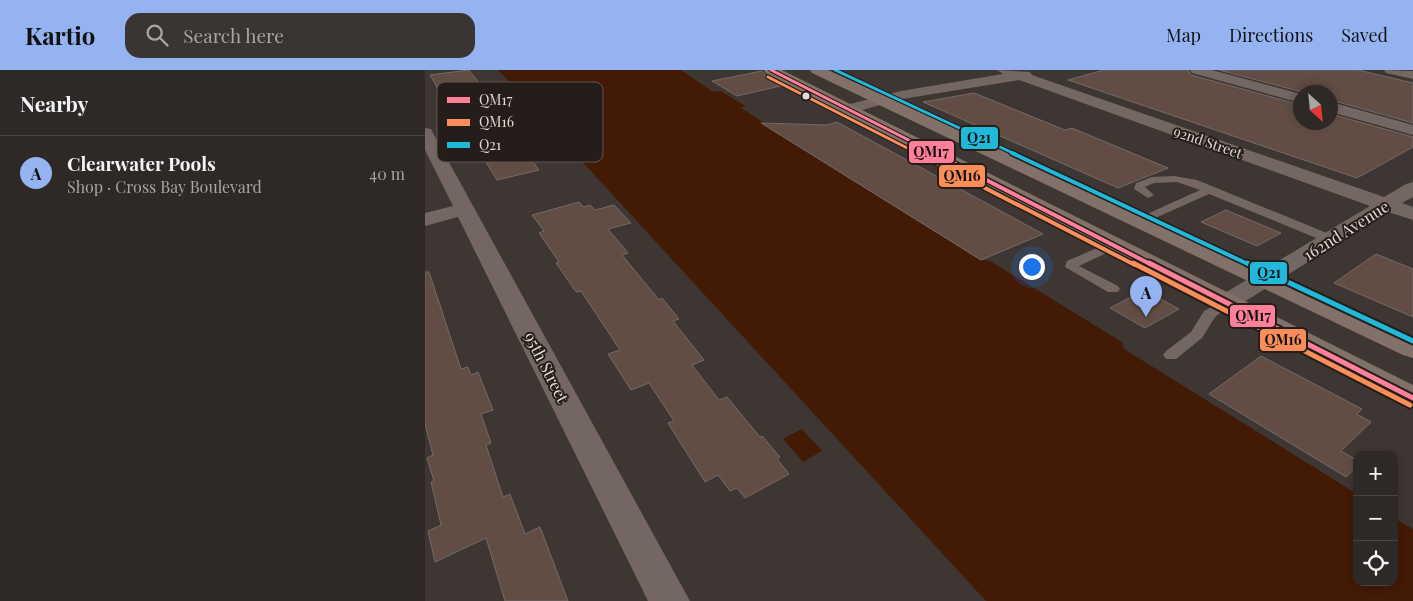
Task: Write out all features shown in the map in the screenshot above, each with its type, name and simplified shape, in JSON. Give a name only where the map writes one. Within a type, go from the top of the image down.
[{"type":"main road","points":[[771,70],[1413,398]]},
{"type":"main road","points":[[817,70],[1413,350]]},
{"type":"street","name":"92nd Street","points":[[1003,70],[1413,214]]},
{"type":"street","points":[[1197,70],[1293,97]]},
{"type":"street","points":[[1391,70],[1413,75]]},
{"type":"street","points":[[848,109],[882,100],[1046,71]]},
{"type":"street","points":[[1338,109],[1413,130]]},
{"type":"street","name":"95th Street","points":[[425,133],[437,156]]},
{"type":"street","name":"95th Street","points":[[440,162],[669,601]]},
{"type":"street","name":"162nd Avenue","points":[[1227,302],[1413,188]]},
{"type":"street","points":[[425,220],[465,209]]},
{"type":"lane","points":[[1173,206],[1148,192],[1139,190],[1141,185],[1152,180],[1175,178],[1185,180],[1330,239]]},
{"type":"lane","points":[[1163,182],[1175,178]]},
{"type":"lane","points":[[1141,221],[1209,190]]},
{"type":"lane","points":[[1113,245],[1072,264],[1072,267],[1113,289]]},
{"type":"lane","points":[[1171,355],[1197,335],[1209,314],[1227,302]]},
{"type":"shaded area","points":[[498,70],[681,70],[713,92],[721,91],[745,106],[741,108],[784,137],[981,260],[990,261],[1122,342],[1124,349],[1353,492],[1353,586],[1398,586],[1398,520],[1413,529],[1413,601],[986,601],[583,162],[603,162],[603,82],[509,82]]},
{"type":"shaded area","points":[[802,429],[822,451],[803,462],[783,439]]},
{"type":"building","points":[[469,70],[478,82],[437,82],[437,87],[430,75]]},
{"type":"building","points":[[1104,70],[1188,70],[1191,75],[1293,103],[1293,130],[1338,130],[1338,116],[1413,137],[1413,147],[1357,178],[1068,80]]},
{"type":"building","points":[[1219,70],[1358,70],[1413,83],[1413,123],[1338,102],[1338,85],[1293,85],[1293,90]]},
{"type":"building","points":[[762,71],[765,75],[785,85],[737,96],[712,81]]},
{"type":"building","points":[[974,93],[1065,130],[1072,128],[1168,168],[1118,188],[923,102]]},
{"type":"building","points":[[837,122],[1043,234],[981,260],[761,123],[827,125]]},
{"type":"building","points":[[486,162],[533,162],[539,170],[497,180]]},
{"type":"building","points":[[579,202],[584,207],[590,205],[595,210],[614,205],[631,223],[608,229],[628,253],[622,255],[659,300],[662,298],[679,319],[673,321],[704,360],[692,365],[719,400],[727,397],[760,437],[762,436],[780,457],[777,459],[789,474],[745,498],[737,488],[730,491],[718,475],[705,482],[668,423],[674,421],[649,383],[631,390],[608,354],[620,350],[581,291],[576,292],[556,263],[559,262],[539,233],[544,231],[532,215]]},
{"type":"building","points":[[1226,210],[1281,233],[1257,246],[1201,222]]},
{"type":"building","points":[[1376,254],[1413,269],[1413,317],[1334,283]]},
{"type":"building","points":[[425,272],[429,272],[461,369],[468,367],[471,375],[478,372],[493,410],[481,414],[491,443],[486,445],[503,497],[510,494],[525,534],[540,527],[568,601],[505,601],[486,538],[435,562],[428,531],[441,525],[431,482],[434,481],[427,458],[433,455],[425,424]]},
{"type":"building","points":[[1144,290],[1179,309],[1145,328],[1110,308]]},
{"type":"building","points":[[1261,356],[1362,409],[1357,414],[1371,422],[1341,451],[1353,458],[1353,471],[1346,477],[1209,394]]},
{"type":"transit line","name":"QM17","points":[[771,70],[1413,398]]},
{"type":"transit line","name":"Q21","points":[[835,70],[1413,341]]},
{"type":"transit line","name":"QM16","points":[[768,77],[1410,405]]},
{"type":"place","name":"Clearwater Pools","points":[[1146,317]]}]
